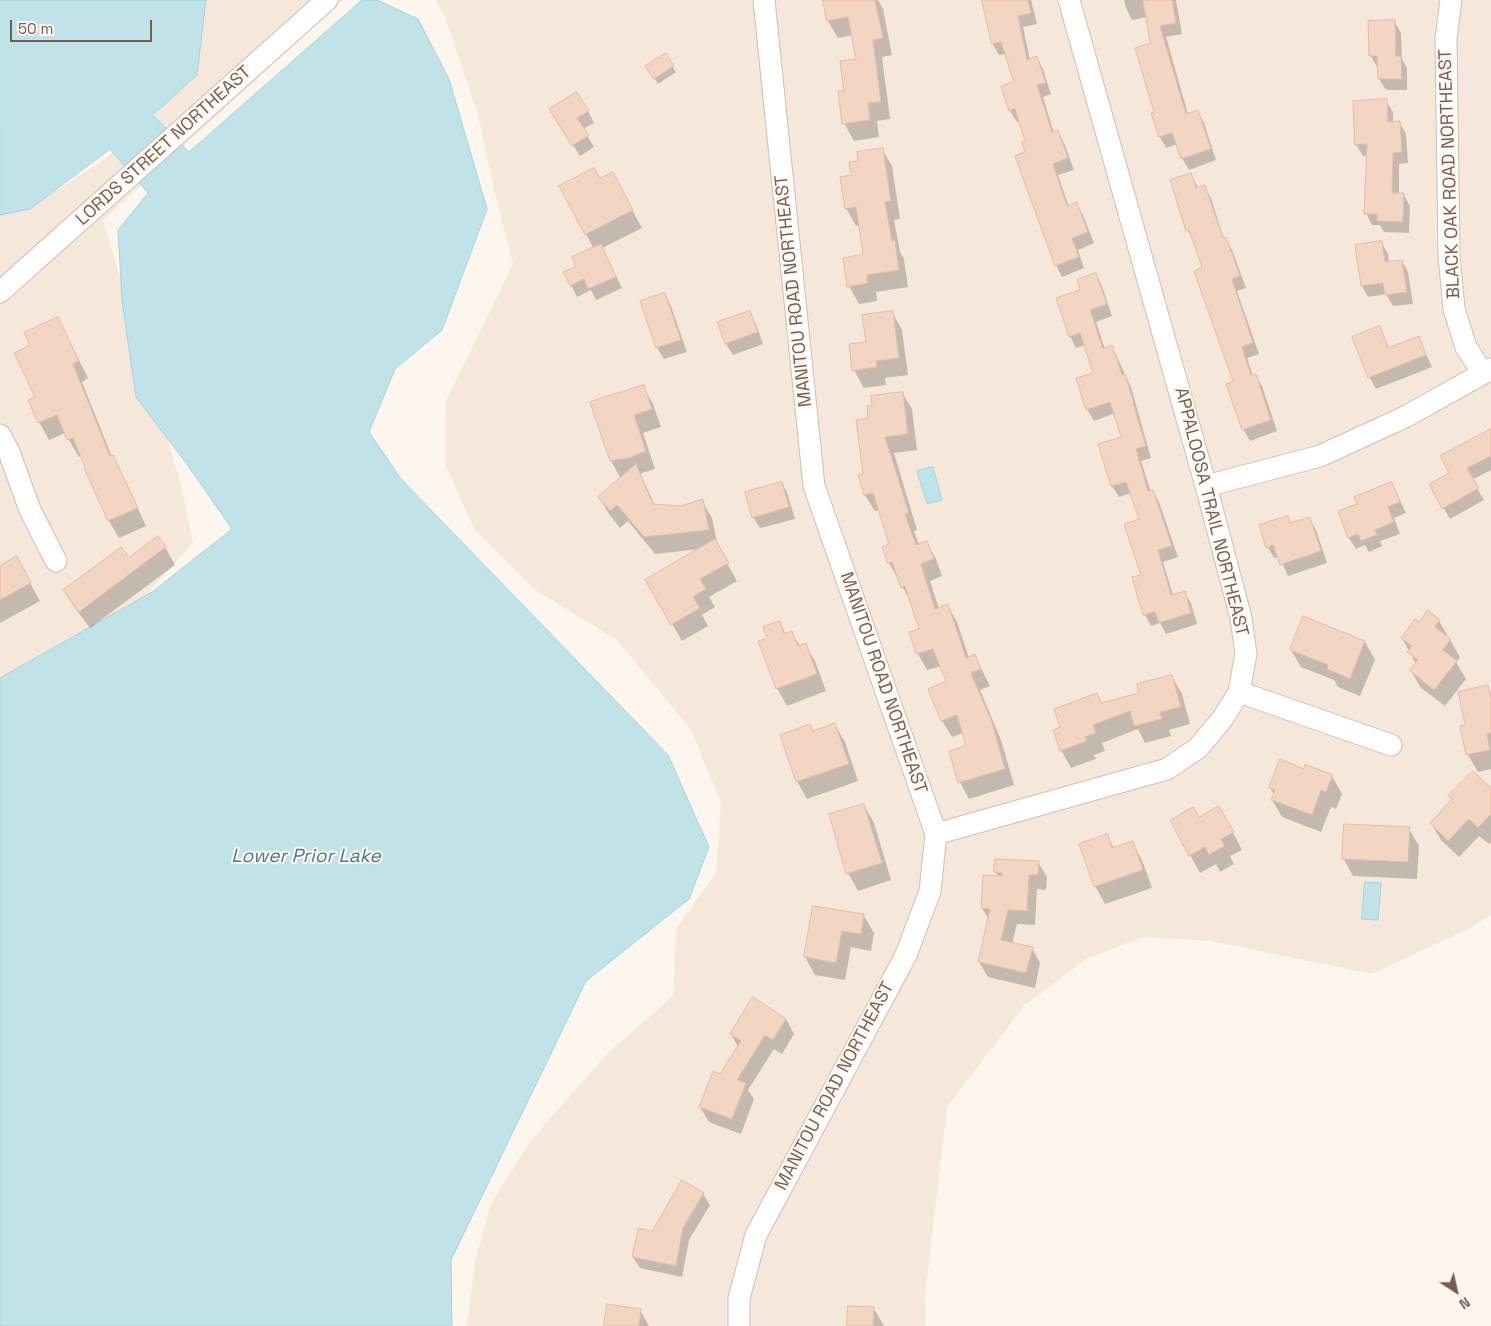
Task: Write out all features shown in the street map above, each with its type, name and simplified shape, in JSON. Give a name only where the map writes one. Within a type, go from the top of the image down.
[{"type":"street","name":"LORDS STREET NORTHEAST","points":[[0,292],[327,0]]},
{"type":"street","name":"MANITOU ROAD NORTHEAST","points":[[739,1326],[738,1298],[756,1235],[906,954],[930,891],[936,834],[814,486],[764,0]]},
{"type":"street","name":"APPALOOSA TRAIL NORTHEAST","points":[[936,834],[1167,769],[1198,748],[1223,718],[1239,692],[1246,654],[1241,618],[1206,486],[1069,0]]},
{"type":"street","name":"BLACK OAK ROAD NORTHEAST","points":[[1451,0],[1446,39],[1449,256],[1454,309],[1466,347],[1487,370]]},
{"type":"street","points":[[1206,486],[1320,456],[1405,417],[1487,370]]},
{"type":"street","points":[[0,434],[9,452],[30,510],[56,561]]},
{"type":"street","points":[[1239,692],[1391,745]]},
{"type":"shaded area","points":[[199,0],[343,0],[103,220],[181,485],[193,543],[128,615],[0,693],[0,213],[26,210],[105,159],[159,111],[193,63]]},
{"type":"shaded area","points":[[435,0],[1491,0],[1491,915],[1470,928],[1372,974],[1211,941],[1143,937],[1086,959],[1024,1006],[947,1107],[925,1297],[926,1326],[467,1326],[475,1261],[491,1204],[531,1140],[608,1053],[673,996],[676,929],[716,873],[721,803],[691,730],[617,640],[535,590],[475,530],[446,466],[446,401],[513,264],[495,194],[478,115],[445,17]]},
{"type":"water","name":"Lower Prior Lake","points":[[0,0],[206,0],[197,75],[153,115],[189,152],[362,0],[377,0],[418,19],[449,79],[487,209],[442,330],[395,369],[369,432],[401,479],[668,755],[709,847],[689,899],[586,981],[451,1260],[452,1326],[0,1326],[0,678],[152,592],[232,529],[186,463],[136,397],[122,300],[118,230],[148,193],[110,149],[30,209],[0,215]]},
{"type":"water","points":[[933,467],[942,500],[927,504],[917,471]]},
{"type":"water","points":[[1365,882],[1381,883],[1378,920],[1362,919]]},
{"type":"building","points":[[823,0],[875,0],[883,38],[873,40],[881,102],[868,103],[870,120],[842,124],[838,91],[844,91],[840,61],[856,59],[848,17],[827,21]]},
{"type":"building","points":[[982,0],[1028,0],[1031,13],[1018,16],[1027,60],[1037,56],[1046,83],[1037,85],[1052,132],[1058,130],[1068,158],[1053,164],[1067,206],[1077,202],[1088,232],[1072,238],[1079,257],[1055,266],[1015,156],[1025,152],[1022,142],[1025,141],[1015,109],[1009,111],[1001,86],[1014,82],[1001,42],[992,44]]},
{"type":"building","points":[[1143,0],[1172,0],[1176,23],[1160,26],[1186,114],[1198,110],[1211,149],[1181,159],[1172,133],[1159,137],[1151,113],[1154,112],[1135,48],[1150,43]]},
{"type":"building","points":[[1395,20],[1396,56],[1401,56],[1402,79],[1378,79],[1377,56],[1369,56],[1368,21]]},
{"type":"building","points":[[666,53],[674,66],[654,79],[645,66]]},
{"type":"building","points":[[577,92],[589,111],[577,118],[589,135],[572,146],[549,109]]},
{"type":"building","points":[[1387,99],[1388,122],[1400,121],[1402,152],[1393,153],[1392,193],[1404,193],[1403,222],[1377,221],[1377,214],[1364,214],[1367,144],[1355,145],[1353,101]]},
{"type":"building","points":[[883,148],[891,201],[885,202],[892,241],[895,240],[899,270],[867,275],[868,283],[847,287],[843,258],[863,254],[856,207],[845,209],[840,177],[851,175],[849,162],[858,161],[857,152]]},
{"type":"building","points":[[594,168],[600,178],[613,172],[633,210],[585,235],[559,186]]},
{"type":"building","points":[[1191,173],[1196,188],[1205,185],[1223,238],[1226,237],[1240,276],[1232,279],[1253,343],[1242,347],[1251,375],[1256,374],[1271,420],[1242,430],[1226,384],[1233,381],[1194,271],[1202,267],[1189,230],[1186,231],[1170,180]]},
{"type":"building","points":[[1382,241],[1385,262],[1402,260],[1407,292],[1385,295],[1383,283],[1361,286],[1355,245]]},
{"type":"building","points":[[601,244],[616,277],[588,289],[584,279],[570,286],[563,272],[576,267],[572,257]]},
{"type":"building","points":[[1096,273],[1107,304],[1090,310],[1103,349],[1112,345],[1122,375],[1125,374],[1134,403],[1146,446],[1136,449],[1148,491],[1153,490],[1172,546],[1158,550],[1171,595],[1185,591],[1191,613],[1159,623],[1155,612],[1143,615],[1132,577],[1141,575],[1124,524],[1139,519],[1126,482],[1111,486],[1098,444],[1121,437],[1110,402],[1086,410],[1076,378],[1093,373],[1080,333],[1069,337],[1056,298],[1080,290],[1077,280]]},
{"type":"building","points":[[665,293],[681,340],[656,348],[640,301]]},
{"type":"building","points":[[750,311],[758,332],[725,344],[717,322]]},
{"type":"building","points":[[893,311],[899,358],[876,361],[877,367],[852,371],[849,344],[866,342],[862,315]]},
{"type":"building","points":[[58,317],[79,361],[73,364],[110,456],[113,455],[138,508],[108,521],[84,468],[73,438],[67,440],[57,415],[38,423],[28,400],[35,397],[14,353],[30,345],[24,333]]},
{"type":"building","points":[[1380,326],[1388,348],[1419,336],[1426,355],[1368,378],[1352,337]]},
{"type":"building","points":[[644,385],[652,409],[634,415],[646,451],[633,457],[610,461],[590,402]]},
{"type":"building","points":[[903,392],[908,434],[885,437],[909,513],[905,514],[916,545],[927,541],[934,559],[921,564],[935,609],[948,604],[966,658],[975,654],[981,669],[971,673],[992,722],[1005,769],[958,783],[949,751],[966,746],[957,715],[941,721],[928,689],[946,681],[933,649],[916,654],[909,632],[919,629],[905,586],[901,588],[892,562],[888,564],[882,547],[889,544],[873,493],[864,495],[858,475],[863,474],[856,420],[868,418],[867,406],[872,406],[871,396]]},
{"type":"building","points":[[1491,429],[1491,456],[1467,468],[1479,488],[1442,509],[1429,484],[1449,473],[1440,456]]},
{"type":"building","points":[[636,464],[653,504],[681,506],[703,499],[709,530],[644,537],[617,505],[610,511],[598,497]]},
{"type":"building","points":[[782,482],[789,507],[752,518],[745,492]]},
{"type":"building","points":[[1392,482],[1400,502],[1388,507],[1394,522],[1375,530],[1377,535],[1361,541],[1358,534],[1348,538],[1338,511],[1357,504],[1354,497]]},
{"type":"building","points":[[1288,516],[1290,523],[1310,517],[1321,551],[1280,565],[1273,545],[1266,548],[1259,525]]},
{"type":"building","points":[[158,536],[166,547],[79,612],[63,590],[121,547],[129,557]]},
{"type":"building","points":[[715,539],[729,563],[700,579],[706,589],[693,597],[700,608],[671,625],[645,580]]},
{"type":"building","points":[[17,556],[31,583],[0,600],[0,566]]},
{"type":"building","points":[[1428,610],[1440,620],[1435,627],[1451,639],[1443,650],[1457,661],[1434,690],[1409,670],[1418,660],[1407,652],[1412,646],[1401,638],[1415,619],[1419,622]]},
{"type":"building","points":[[1303,616],[1365,641],[1350,679],[1327,669],[1328,665],[1290,650]]},
{"type":"building","points":[[780,621],[784,634],[792,631],[798,646],[806,643],[817,674],[776,689],[758,641],[767,638],[763,627]]},
{"type":"building","points":[[1172,675],[1181,707],[1160,712],[1162,719],[1134,726],[1130,711],[1093,725],[1096,733],[1085,737],[1087,741],[1060,751],[1053,730],[1060,727],[1054,709],[1097,693],[1101,703],[1139,693],[1137,684]]},
{"type":"building","points":[[1488,685],[1491,698],[1491,733],[1487,734],[1490,750],[1466,755],[1460,726],[1465,724],[1458,692]]},
{"type":"building","points":[[835,723],[849,764],[796,782],[780,735],[810,724],[813,731]]},
{"type":"building","points":[[1280,759],[1304,769],[1305,764],[1333,775],[1326,792],[1321,790],[1312,815],[1271,800],[1275,790],[1269,788]]},
{"type":"building","points":[[1473,771],[1491,788],[1491,814],[1478,828],[1469,819],[1448,841],[1430,823],[1452,799],[1448,796]]},
{"type":"building","points":[[864,804],[882,863],[846,874],[829,814]]},
{"type":"building","points":[[1219,806],[1234,832],[1221,839],[1225,846],[1209,855],[1205,847],[1189,856],[1170,820],[1193,807],[1199,817]]},
{"type":"building","points":[[1344,824],[1410,827],[1408,862],[1342,859]]},
{"type":"building","points":[[1108,834],[1112,848],[1133,841],[1143,870],[1094,887],[1079,844]]},
{"type":"building","points":[[995,859],[1039,861],[1038,875],[1029,875],[1027,911],[1008,910],[1001,940],[1033,947],[1026,973],[978,962],[990,909],[981,908],[983,875],[1002,876],[1002,873],[994,872]]},
{"type":"building","points":[[813,906],[864,914],[861,934],[842,931],[836,963],[804,957]]},
{"type":"building","points":[[753,997],[786,1019],[773,1040],[765,1035],[737,1080],[746,1083],[732,1119],[699,1107],[713,1071],[720,1074],[741,1041],[730,1034]]},
{"type":"building","points":[[682,1180],[704,1193],[683,1228],[676,1266],[632,1257],[638,1228],[652,1231]]},
{"type":"building","points":[[607,1304],[641,1309],[639,1326],[604,1326]]},
{"type":"building","points":[[848,1306],[874,1307],[873,1326],[847,1326]]}]
